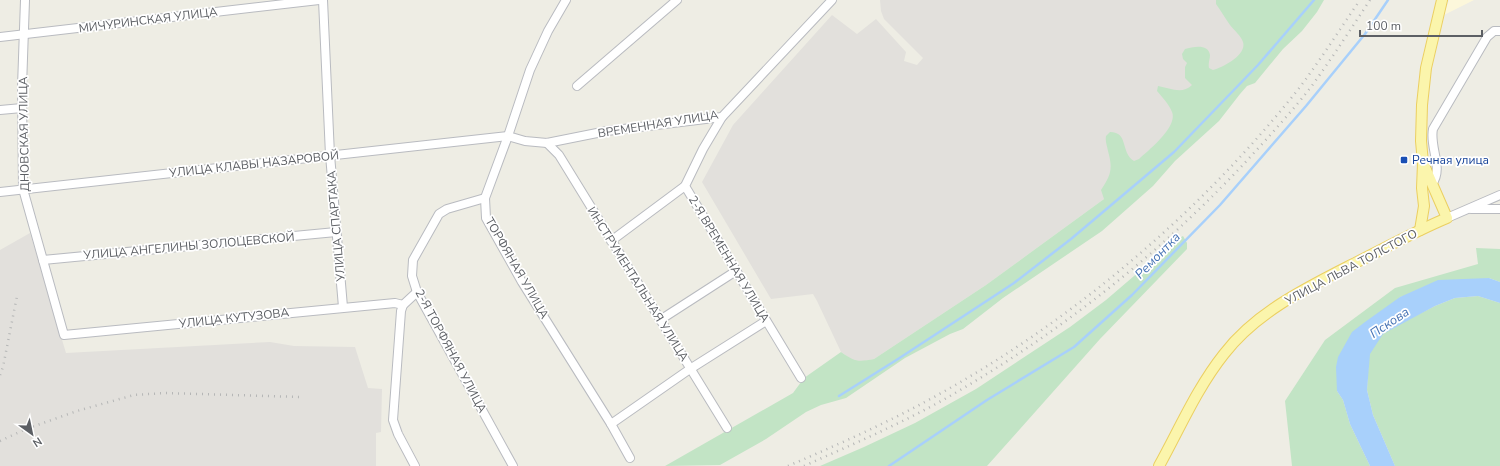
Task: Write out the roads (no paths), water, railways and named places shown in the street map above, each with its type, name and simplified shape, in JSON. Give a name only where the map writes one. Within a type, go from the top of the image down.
[{"type":"main road","points":[[1420,230],[1424,206],[1422,188],[1423,163],[1421,118],[1426,68],[1442,0]]},
{"type":"main road","points":[[1423,163],[1447,218]]},
{"type":"main road","name":"УЛИЦА ЛЬВА ТОЛСТОГО","points":[[1158,466],[1179,429],[1196,394],[1225,352],[1246,331],[1291,297],[1420,230],[1447,218]]},
{"type":"street","name":"ДНОВСКАЯ УЛИЦА","points":[[25,0],[22,108],[23,189],[64,335]]},
{"type":"street","name":"МИЧУРИНСКАЯ УЛИЦА","points":[[0,37],[319,0]]},
{"type":"street","name":"УЛИЦА СПАРТАКА","points":[[323,0],[330,155],[343,307]]},
{"type":"street","name":"ТОРФЯНАЯ УЛИЦА","points":[[566,0],[548,31],[530,70],[485,198],[486,218],[522,282],[611,424],[630,458]]},
{"type":"street","points":[[577,86],[677,0]]},
{"type":"street","name":"ВРЕМЕННАЯ УЛИЦА","points":[[508,136],[525,141],[547,143],[607,131],[722,117],[832,0]]},
{"type":"street","points":[[1432,184],[1436,177],[1437,169],[1431,136],[1433,129],[1487,37],[1494,31],[1500,31]]},
{"type":"street","points":[[0,110],[22,108]]},
{"type":"street","name":"2-Я ВРЕМЕННАЯ УЛИЦА","points":[[722,117],[703,149],[685,186],[801,378]]},
{"type":"street","name":"УЛИЦА КЛАВЫ НАЗАРОВОЙ","points":[[0,192],[508,136]]},
{"type":"street","name":"ИНСТРУМЕНТАЛЬНАЯ УЛИЦА","points":[[547,143],[559,155],[611,242],[727,428]]},
{"type":"street","points":[[611,242],[685,186]]},
{"type":"street","name":"УЛИЦА ЛЬВА ТОЛСТОГО","points":[[1447,218],[1500,194]]},
{"type":"street","name":"2-Я ТОРФЯНАЯ УЛИЦА","points":[[485,198],[447,209],[439,214],[413,260],[412,276],[417,292],[513,466]]},
{"type":"street","points":[[1466,210],[1500,209]]},
{"type":"street","name":"УЛИЦА АНГЕЛИНЫ ЗОЛОЦЕВСКОЙ","points":[[43,260],[336,232]]},
{"type":"street","points":[[660,320],[736,271]]},
{"type":"street","points":[[415,466],[398,434],[393,420],[401,312],[403,305],[417,292]]},
{"type":"street","name":"УЛИЦА КУТУЗОВА","points":[[64,335],[395,302],[403,305]]},
{"type":"street","points":[[611,424],[690,369],[766,321]]},
{"type":"water","name":"Пскова","points":[[1489,278],[1500,282],[1500,303],[1478,296],[1455,298],[1435,306],[1383,334],[1370,354],[1367,390],[1373,415],[1395,466],[1370,466],[1350,424],[1343,400],[1337,391],[1336,367],[1338,357],[1352,332],[1400,297],[1438,280]]},
{"type":"waterway","points":[[839,396],[1014,283],[1071,239],[1174,152],[1258,65],[1314,0]]},
{"type":"waterway","name":"Ремонтка","points":[[889,466],[987,400],[1074,347],[1132,295],[1220,205],[1306,106],[1365,34],[1388,0]]},
{"type":"railway","points":[[788,466],[898,416],[986,367],[1036,334],[1085,298],[1132,260],[1178,220],[1262,133],[1300,87],[1360,0]]},
{"type":"railway","points":[[804,466],[909,418],[983,376],[1062,324],[1137,265],[1207,202],[1285,118],[1311,87],[1370,0]]},
{"type":"railway","points":[[0,375],[3,367],[17,296]]},
{"type":"railway","points":[[0,441],[26,429],[77,411],[134,395],[165,393],[301,397]]},
{"type":"place","name":"Речная улица","points":[[1404,160]]}]
